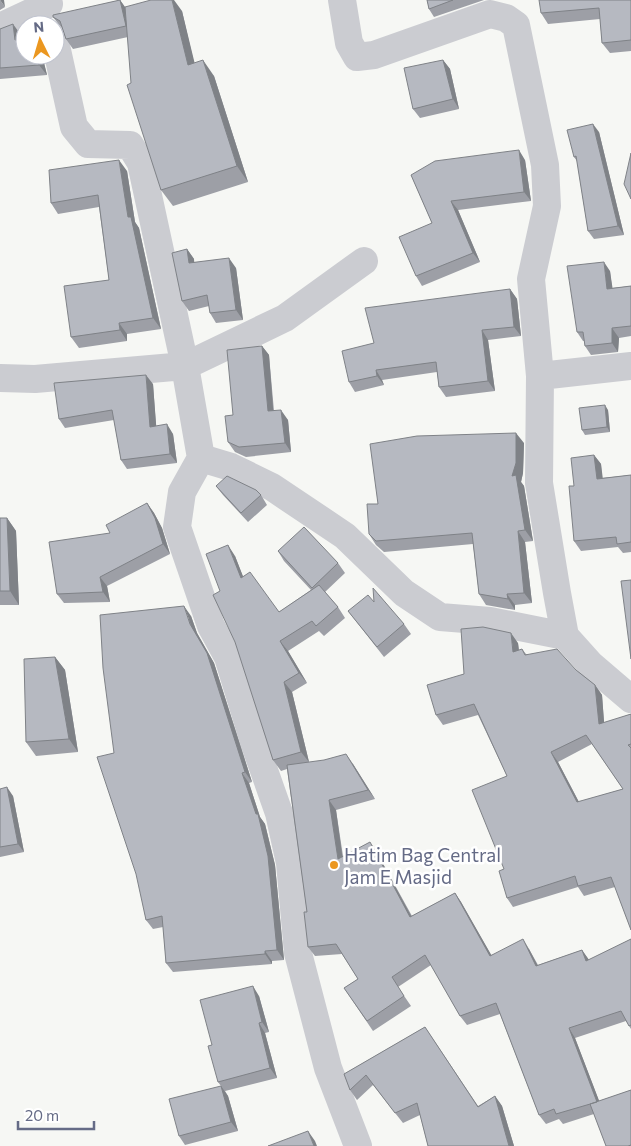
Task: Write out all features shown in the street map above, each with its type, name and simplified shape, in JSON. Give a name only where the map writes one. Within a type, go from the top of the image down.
[{"type":"street","points":[[342,0],[349,42],[357,57],[374,55],[490,14],[506,18],[516,24],[545,165],[547,206],[532,279],[540,376],[540,483],[565,636],[592,665],[631,699]]},
{"type":"street","points":[[0,27],[50,10]]},
{"type":"street","points":[[60,65],[74,127],[88,144],[130,145],[141,163],[185,366],[201,458],[182,492],[177,527],[210,626],[228,657],[254,742],[279,813],[290,863],[298,953],[328,1068],[358,1146]]},
{"type":"street","points":[[0,378],[35,379],[185,366],[285,318],[364,261]]},
{"type":"street","points":[[540,376],[631,366]]},
{"type":"street","points":[[201,458],[231,467],[272,487],[345,536],[404,593],[440,617],[490,622],[565,636]]},
{"type":"building","points":[[120,0],[126,26],[66,39],[65,15],[53,15]]},
{"type":"building","points":[[151,0],[172,0],[188,65],[203,60],[237,166],[161,190],[127,85],[131,83],[125,7]]},
{"type":"building","points":[[427,0],[453,0],[429,9]]},
{"type":"building","points":[[539,0],[631,0],[631,40],[602,43],[599,8],[541,13]]},
{"type":"building","points":[[13,24],[15,65],[39,65],[0,68],[0,29]]},
{"type":"building","points":[[443,60],[453,99],[413,109],[404,68]]},
{"type":"building","points":[[593,124],[618,226],[588,231],[576,156],[574,157],[567,130]]},
{"type":"building","points":[[519,150],[524,192],[451,201],[473,253],[416,276],[399,237],[432,223],[411,175],[435,161]]},
{"type":"building","points":[[631,153],[631,199],[624,184]]},
{"type":"building","points":[[119,160],[128,217],[131,217],[153,318],[119,323],[120,330],[71,337],[64,286],[109,280],[98,195],[51,203],[49,170]]},
{"type":"building","points":[[187,249],[189,263],[229,258],[236,310],[210,313],[207,295],[182,301],[172,253]]},
{"type":"building","points":[[604,262],[607,289],[631,286],[631,326],[612,328],[612,343],[585,346],[583,332],[577,332],[567,266]]},
{"type":"building","points":[[510,289],[514,327],[482,330],[488,381],[439,387],[436,362],[376,370],[377,376],[349,382],[342,351],[374,343],[365,308]]},
{"type":"building","points":[[262,346],[268,411],[281,410],[285,443],[239,447],[228,442],[225,416],[233,415],[227,350]]},
{"type":"building","points":[[146,375],[150,427],[167,424],[170,454],[121,460],[112,410],[59,419],[54,383]]},
{"type":"building","points":[[605,405],[607,427],[582,430],[579,408]]},
{"type":"building","points":[[516,433],[516,463],[512,476],[516,475],[525,530],[518,531],[524,593],[507,594],[508,599],[479,594],[472,533],[376,541],[369,534],[367,504],[378,504],[370,444],[417,436]]},
{"type":"building","points":[[594,455],[597,479],[631,475],[631,542],[617,544],[616,537],[574,541],[569,486],[574,486],[571,458]]},
{"type":"building","points":[[227,476],[256,490],[261,495],[241,513],[216,486]]},
{"type":"building","points":[[147,503],[155,518],[163,544],[100,577],[103,592],[57,594],[49,542],[110,533],[106,525]]},
{"type":"building","points":[[0,518],[7,518],[10,591],[0,591]]},
{"type":"building","points":[[304,527],[338,563],[312,588],[278,551]]},
{"type":"building","points":[[228,545],[241,578],[250,572],[279,612],[319,585],[338,607],[316,626],[312,621],[280,641],[299,673],[284,682],[301,752],[273,760],[235,642],[213,595],[220,591],[206,554]]},
{"type":"building","points":[[631,580],[631,659],[621,581]]},
{"type":"building","points":[[373,588],[404,624],[377,647],[348,611],[368,595],[374,602]]},
{"type":"building","points":[[184,606],[190,624],[207,653],[245,772],[242,773],[256,814],[258,814],[268,856],[277,950],[265,951],[265,954],[166,963],[162,916],[146,920],[136,874],[97,757],[114,753],[103,668],[100,615]]},
{"type":"building","points":[[483,627],[511,633],[513,652],[522,649],[525,655],[557,649],[576,670],[595,685],[599,724],[631,714],[631,744],[628,745],[631,748],[631,930],[611,877],[578,886],[575,876],[507,898],[499,871],[504,869],[472,790],[507,776],[474,704],[436,715],[427,685],[464,674],[461,629]],"holes":[[[586,735],[623,789],[577,802],[551,752]]]},
{"type":"building","points":[[55,657],[69,739],[26,742],[24,659]]},
{"type":"building","points":[[346,754],[368,790],[329,800],[338,859],[370,842],[410,917],[455,893],[490,956],[523,939],[536,966],[582,950],[586,961],[631,939],[631,1025],[629,1026],[621,1011],[569,1028],[597,1102],[556,1114],[554,1109],[539,1115],[496,1003],[460,1016],[425,955],[392,977],[404,996],[367,1021],[344,988],[358,979],[336,944],[308,947],[304,912],[307,912],[287,765],[324,760]]},
{"type":"building","points":[[7,787],[18,844],[0,847],[0,789]]},
{"type":"building","points":[[253,986],[262,1022],[259,1023],[270,1068],[218,1082],[208,1046],[212,1045],[200,1000]]},
{"type":"building","points":[[425,1027],[478,1107],[495,1096],[509,1146],[428,1146],[417,1103],[395,1113],[366,1075],[350,1090],[344,1074]]},
{"type":"building","points":[[221,1086],[231,1122],[179,1136],[169,1099]]},
{"type":"building","points":[[631,1090],[631,1145],[606,1146],[590,1104]]},
{"type":"building","points":[[308,1131],[314,1146],[268,1146]]},
{"type":"place","name":"Hatim Bag Central Jam E Masjid","points":[[334,865]]}]
